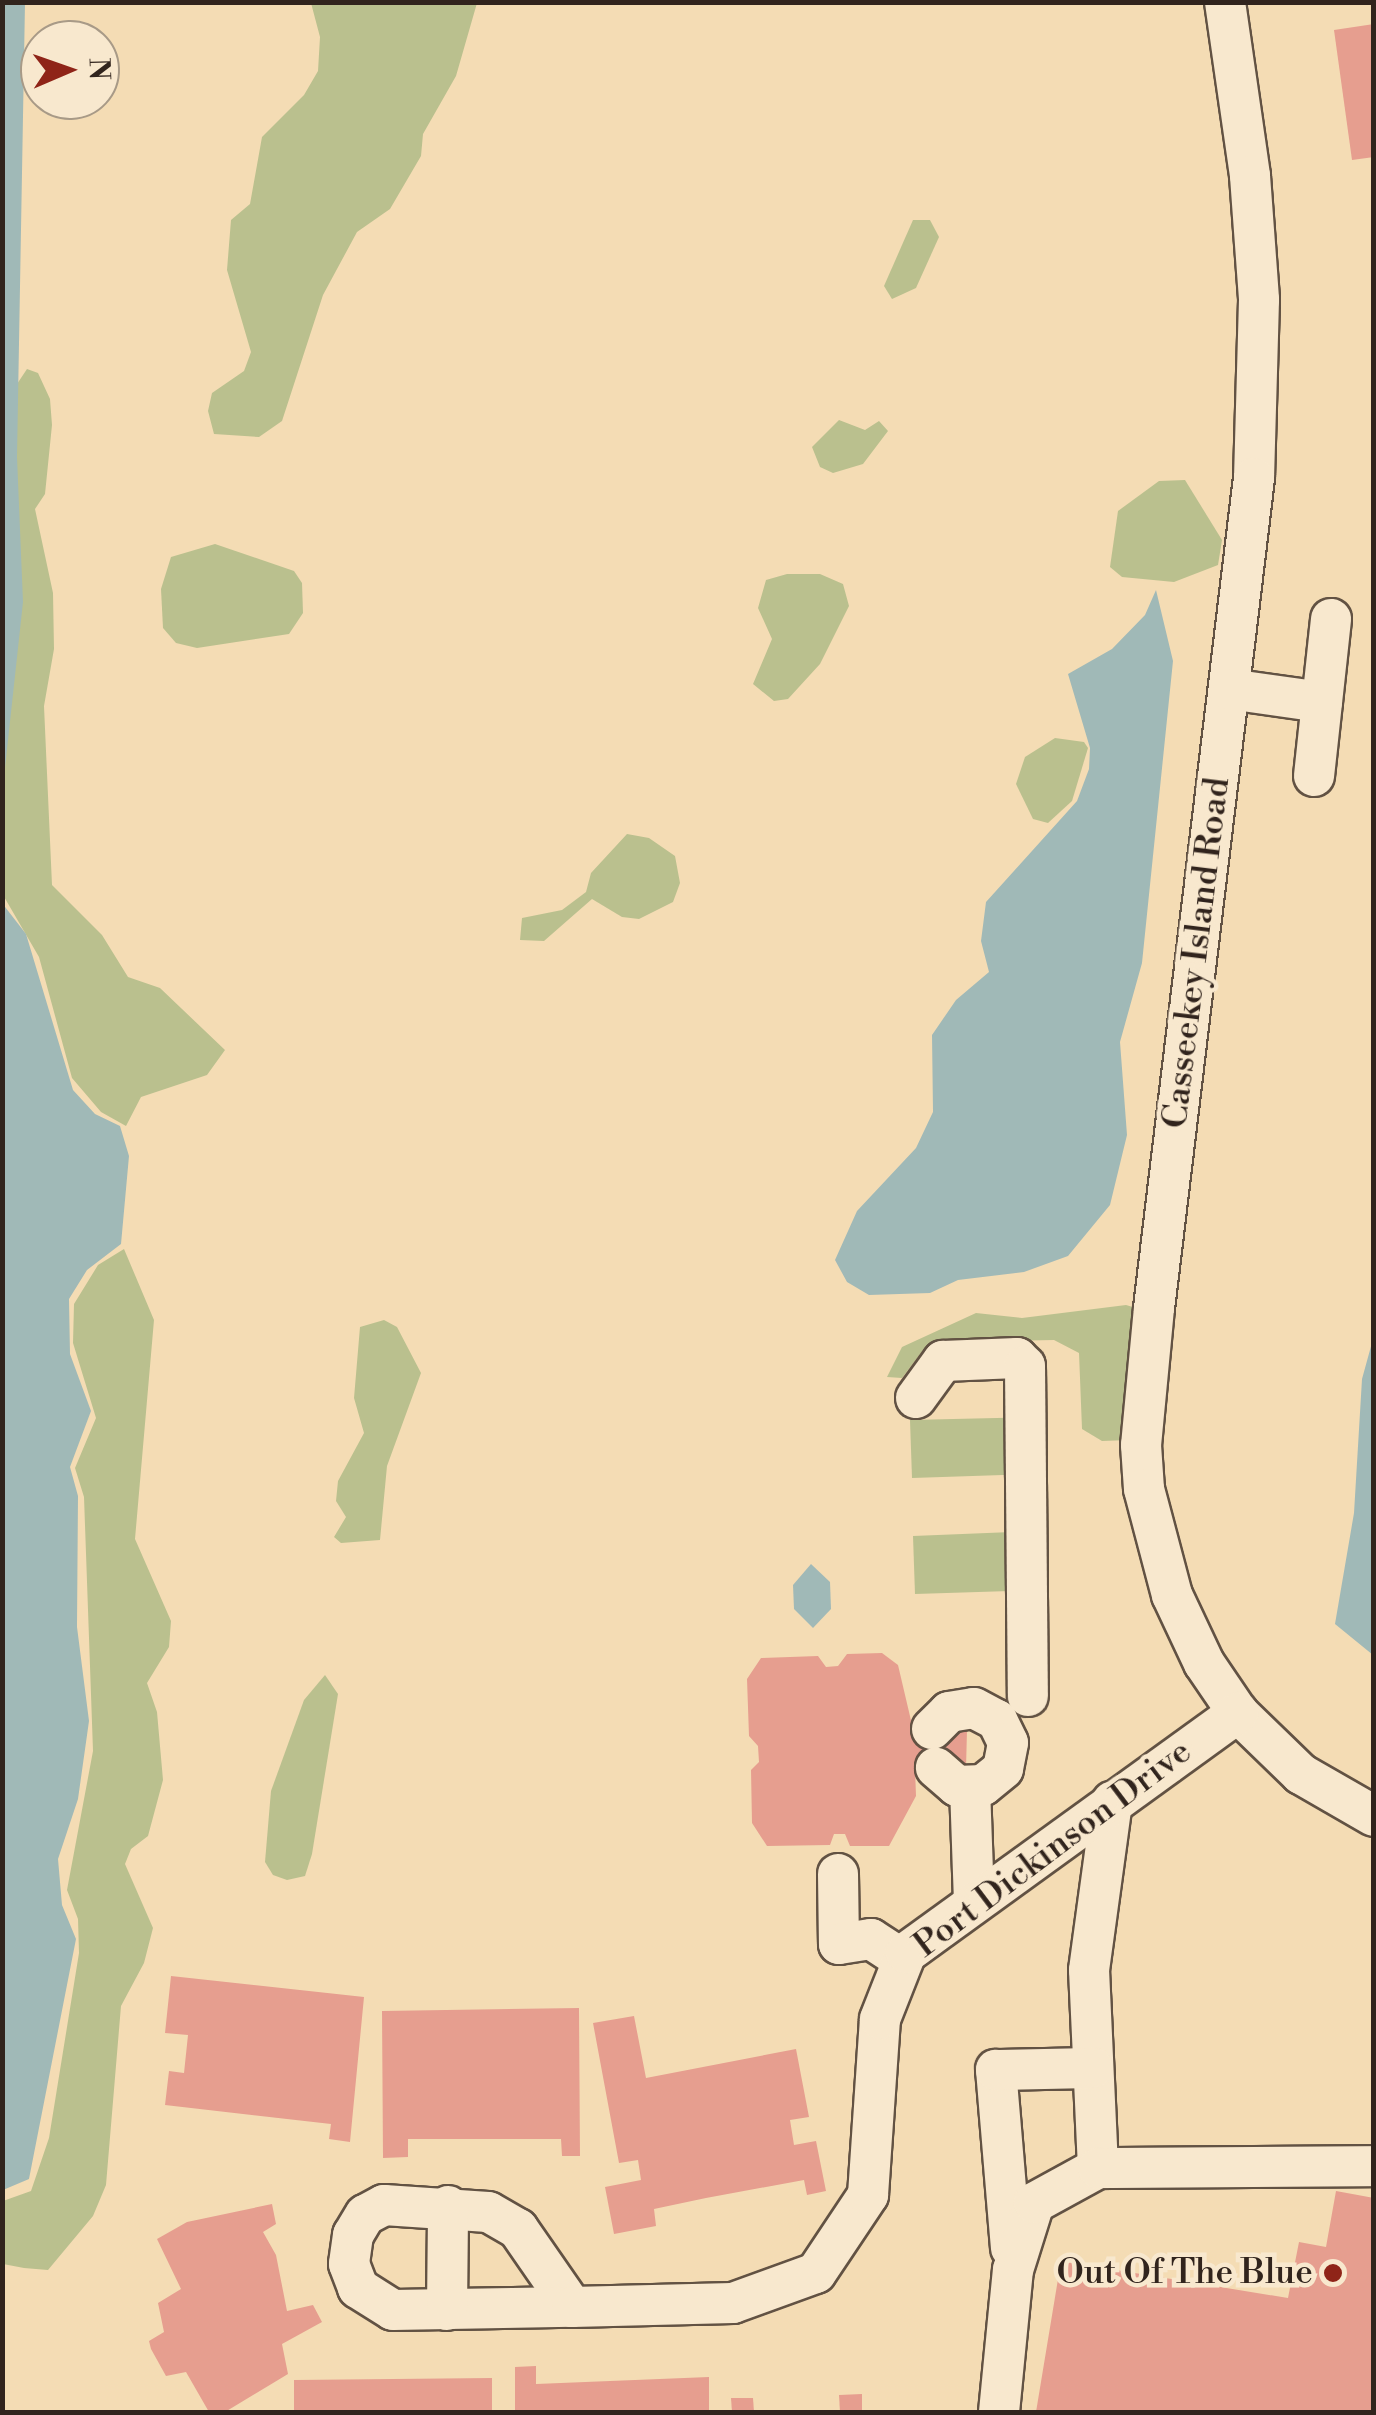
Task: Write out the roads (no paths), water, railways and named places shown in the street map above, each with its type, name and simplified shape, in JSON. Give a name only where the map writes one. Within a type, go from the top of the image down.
[{"type":"street","name":"Casseekey Island Road","points":[[1225,2],[1250,176],[1259,300],[1254,478],[1142,1445],[1153,1535],[1172,1596],[1204,1663],[1238,1712],[1301,1774],[1374,1816]]},
{"type":"street","points":[[1314,776],[1330,620]]},
{"type":"street","points":[[1229,689],[1322,702]]},
{"type":"street","points":[[916,1398],[943,1361],[1017,1358],[1025,1366],[1028,1696]]},
{"type":"street","name":"Port Dickinson Drive","points":[[572,2307],[546,2264],[506,2218],[448,2206],[375,2209],[358,2223],[349,2256],[358,2288],[382,2306],[447,2310],[572,2307],[733,2303],[816,2273],[868,2195],[880,2018],[903,1960],[974,1902],[1238,1712]]},
{"type":"street","points":[[946,1761],[974,1902]]},
{"type":"street","points":[[1098,2168],[1093,2068],[1094,1898],[1112,1802]]},
{"type":"street","points":[[838,1874],[839,1944],[871,1940],[903,1960]]},
{"type":"street","points":[[999,2412],[1013,2270],[996,2070],[1093,2068]]},
{"type":"street","points":[[1013,2270],[1034,2204],[1098,2168],[1374,2166]]},
{"type":"street","points":[[447,2310],[448,2206]]},
{"type":"water","points":[[2,3],[25,3],[25,20],[20,20],[23,120],[17,457],[23,602],[3,786]]},
{"type":"water","points":[[1156,590],[1173,661],[1142,963],[1120,1042],[1127,1135],[1110,1205],[1068,1256],[1024,1272],[958,1280],[930,1293],[869,1295],[847,1282],[835,1260],[857,1211],[916,1148],[933,1112],[932,1035],[956,1000],[989,972],[981,941],[986,902],[1077,801],[1089,769],[1090,748],[1068,674],[1112,649],[1145,615]]},
{"type":"water","points":[[2,903],[26,934],[73,1090],[95,1114],[120,1126],[129,1156],[121,1244],[87,1270],[69,1299],[70,1354],[91,1411],[70,1467],[78,1496],[77,1627],[89,1721],[78,1799],[58,1859],[62,1905],[76,1939],[29,2179],[3,2190]]},
{"type":"water","points":[[1373,1339],[1373,1655],[1335,1624],[1354,1513],[1362,1379]]},
{"type":"water","points":[[811,1564],[830,1582],[831,1609],[813,1628],[794,1609],[793,1585]]},
{"type":"place","name":"Out Of The Blue","points":[[1333,2273]]}]
